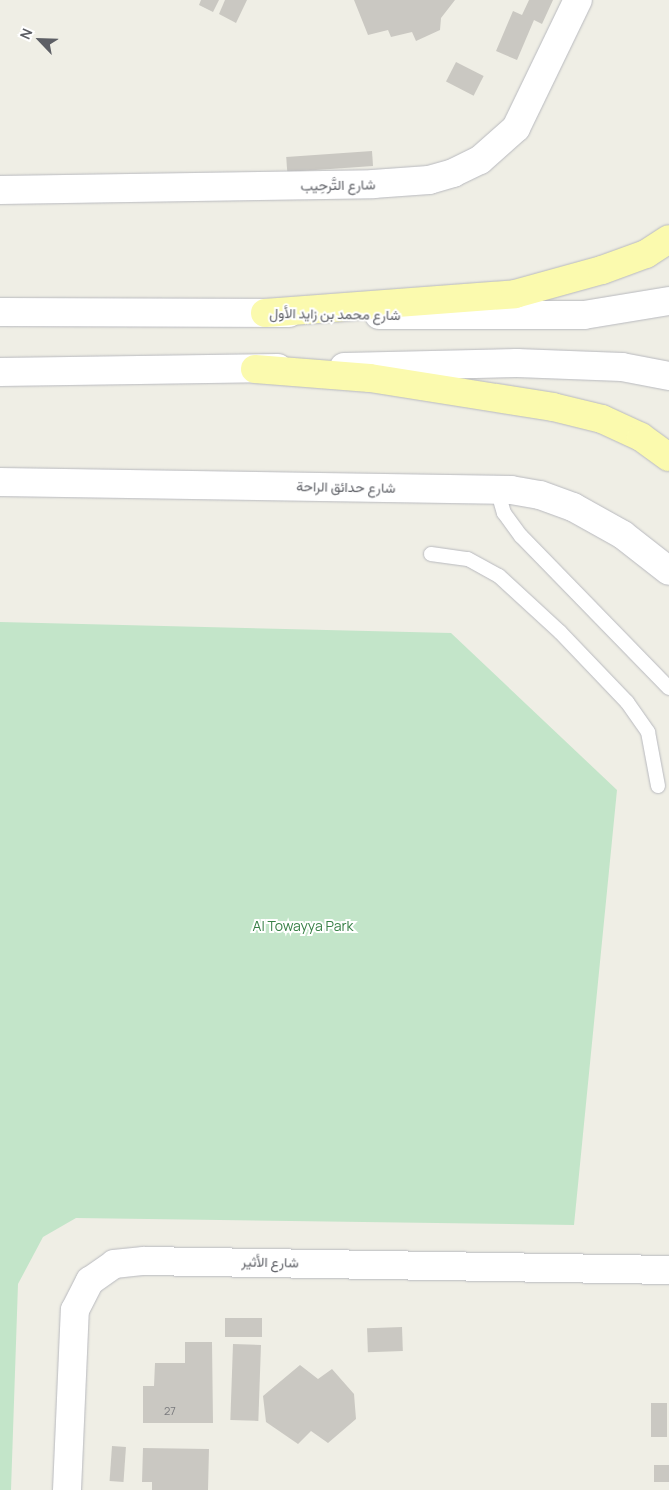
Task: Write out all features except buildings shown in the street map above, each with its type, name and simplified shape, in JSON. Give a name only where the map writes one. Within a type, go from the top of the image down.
[{"type":"main road","points":[[265,313],[515,294],[602,270],[646,254],[669,239]]},
{"type":"main road","points":[[254,368],[370,378],[553,407],[602,419],[642,437],[669,457]]},
{"type":"street","name":"شارع التَّرحِيب","points":[[0,190],[373,184],[429,180],[453,173],[480,160],[516,128],[578,0]]},
{"type":"street","name":"شارع محمد بن زايد الأول","points":[[0,312],[265,313],[521,317],[584,315],[669,301]]},
{"type":"street","points":[[0,372],[517,363],[622,367],[669,376]]},
{"type":"street","name":"شارع حدائق الراحة","points":[[0,482],[497,489],[540,495],[574,507],[623,535],[669,571]]},
{"type":"street","name":"شارع الأثير","points":[[67,1490],[75,1310],[90,1281],[114,1264],[144,1261],[669,1270]]},
{"type":"lane","points":[[497,489],[504,513],[521,536],[669,688]]},
{"type":"lane","points":[[431,554],[468,559],[499,576],[560,632],[626,702],[648,732],[658,786]]},
{"type":"green space","name":"Al Towayya Park","points":[[0,622],[451,633],[617,790],[574,1225],[76,1218],[43,1237],[18,1284],[11,1490],[0,1490]]}]
